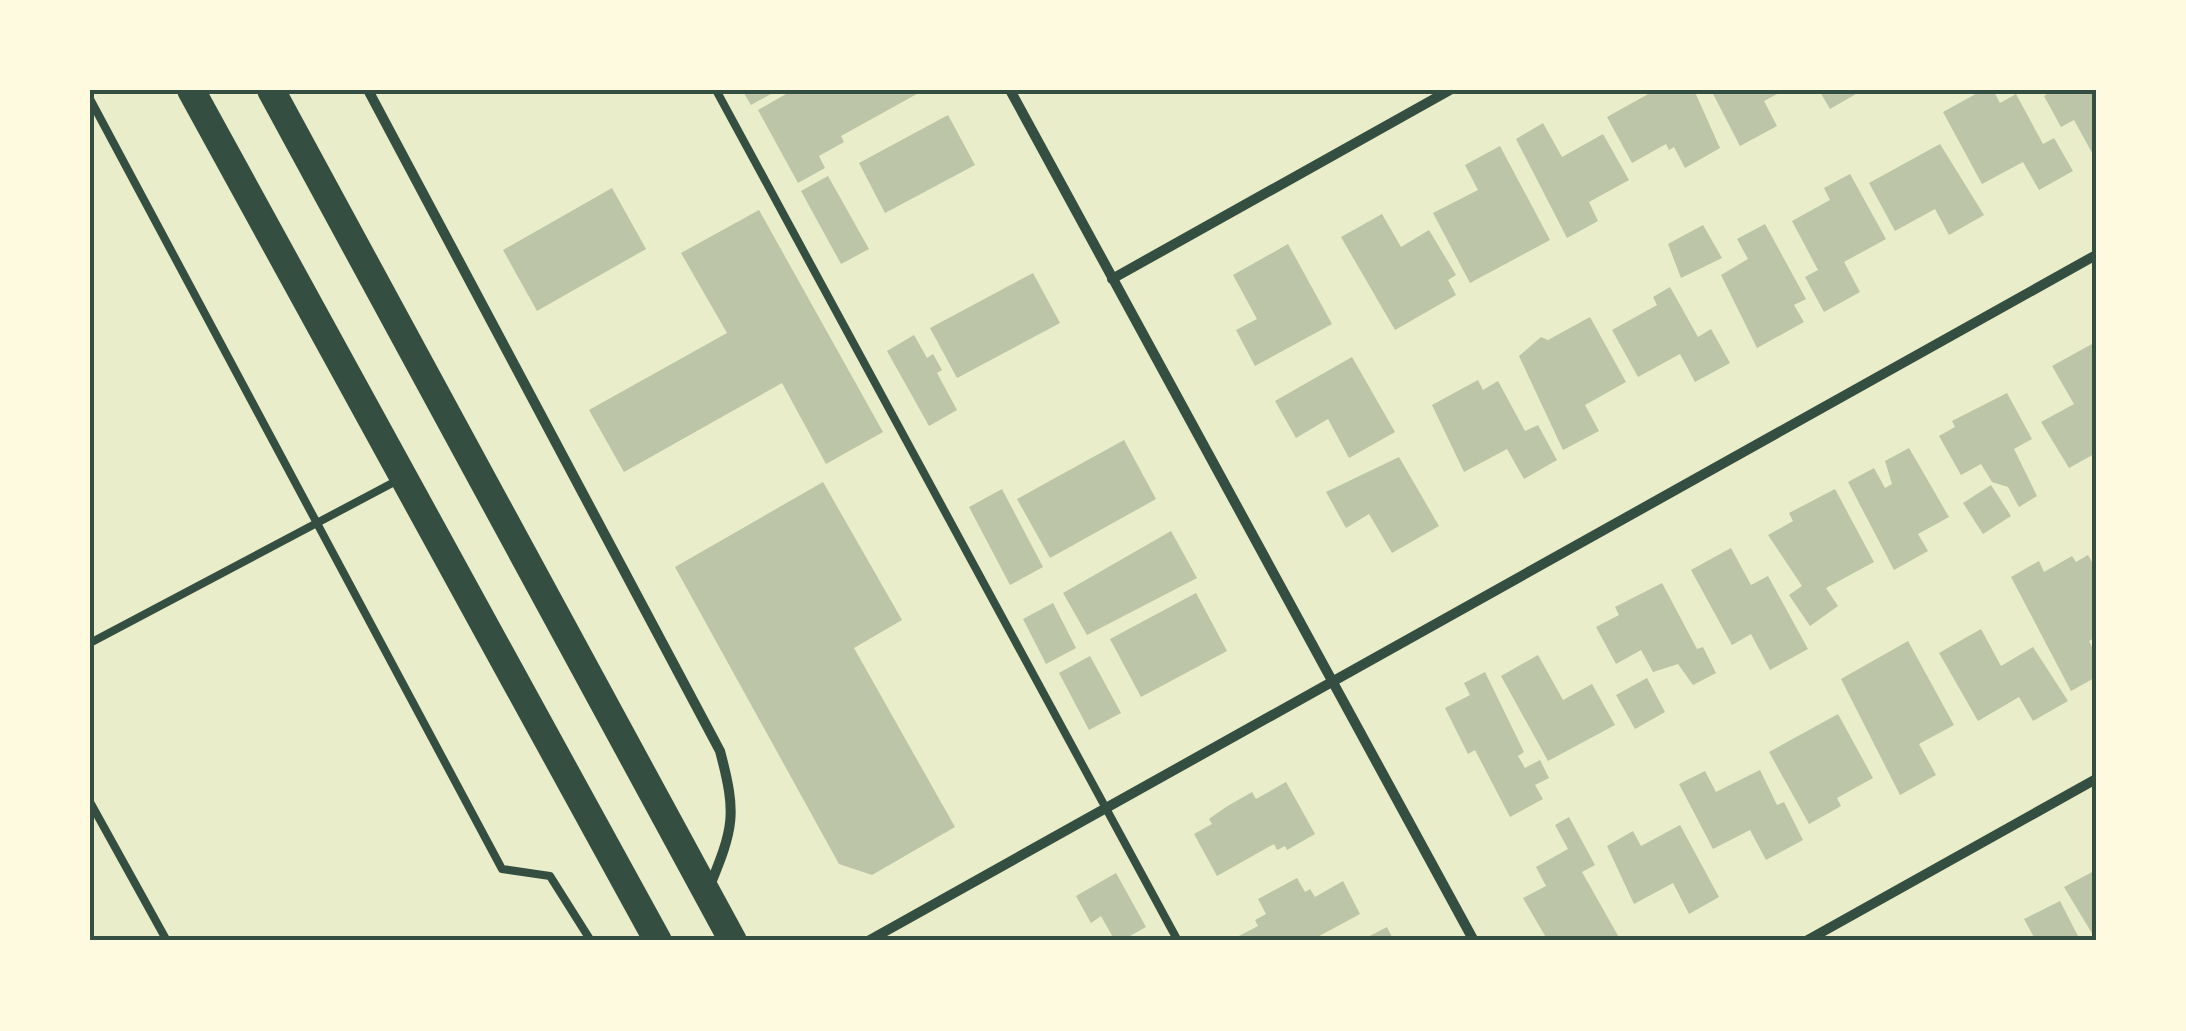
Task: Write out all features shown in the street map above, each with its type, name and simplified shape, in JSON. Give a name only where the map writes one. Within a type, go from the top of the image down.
[{"type":"highway","points":[[191,90],[658,941]]},
{"type":"highway","points":[[271,90],[733,941]]},
{"type":"street","points":[[368,90],[720,751],[732,796],[732,831],[706,894]]},
{"type":"street","points":[[1010,90],[1474,941]]},
{"type":"street","points":[[1112,280],[1450,90]]},
{"type":"street","points":[[868,941],[2096,254]]},
{"type":"street","points":[[1806,941],[2096,779]]},
{"type":"lane","points":[[98,90],[90,97],[502,869],[550,876],[591,941]]},
{"type":"lane","points":[[716,90],[1178,941]]},
{"type":"lane","points":[[90,643],[404,477]]},
{"type":"lane","points":[[90,802],[167,941]]},
{"type":"building","points":[[742,90],[778,90],[751,105]]},
{"type":"building","points":[[793,90],[924,90],[841,136],[844,142],[819,156],[825,168],[798,183],[758,110]]},
{"type":"building","points":[[1649,90],[1694,90],[1720,148],[1685,168],[1674,147],[1669,150],[1666,144],[1632,163],[1607,117],[1650,93]]},
{"type":"building","points":[[1711,90],[1785,90],[1764,101],[1777,126],[1740,146]]},
{"type":"building","points":[[1819,90],[1854,90],[1856,94],[1830,109]]},
{"type":"building","points":[[1983,90],[1993,90],[2000,103],[2016,94],[2043,144],[2054,138],[2073,171],[2039,190],[2023,162],[1982,184],[1943,112]]},
{"type":"building","points":[[2054,90],[2096,90],[2096,160],[2074,120],[2061,127],[2044,96]]},
{"type":"building","points":[[948,115],[975,165],[885,213],[859,163]]},
{"type":"building","points":[[1543,123],[1562,157],[1603,134],[1629,180],[1589,202],[1598,221],[1567,238],[1516,139]]},
{"type":"building","points":[[1940,144],[1984,215],[1949,235],[1935,209],[1895,231],[1869,183]]},
{"type":"building","points":[[1500,146],[1550,240],[1470,283],[1433,213],[1478,190],[1465,165]]},
{"type":"building","points":[[1850,174],[1886,239],[1844,262],[1860,292],[1824,312],[1805,277],[1818,270],[1792,221],[1830,200],[1824,188]]},
{"type":"building","points":[[828,176],[869,249],[841,264],[801,191]]},
{"type":"building","points":[[612,188],[646,249],[537,311],[503,250]]},
{"type":"building","points":[[759,210],[883,432],[826,464],[782,383],[624,472],[589,410],[727,333],[681,253]]},
{"type":"building","points":[[1382,214],[1401,247],[1429,230],[1456,275],[1448,280],[1456,295],[1395,330],[1341,237]]},
{"type":"building","points":[[1765,224],[1806,299],[1794,305],[1804,322],[1757,348],[1721,275],[1748,259],[1737,239]]},
{"type":"building","points":[[1703,225],[1722,258],[1681,278],[1668,244]]},
{"type":"building","points":[[1288,244],[1332,324],[1255,366],[1236,330],[1257,319],[1233,275]]},
{"type":"building","points":[[1033,273],[1060,323],[957,378],[930,328]]},
{"type":"building","points":[[1670,287],[1698,337],[1711,329],[1730,363],[1695,382],[1680,354],[1638,377],[1612,330],[1657,305],[1653,297]]},
{"type":"building","points":[[1590,317],[1626,382],[1585,405],[1599,431],[1563,450],[1519,356],[1541,337],[1548,340]]},
{"type":"building","points":[[914,335],[927,358],[933,354],[942,370],[937,373],[957,410],[929,426],[887,351]]},
{"type":"building","points":[[2092,344],[2096,352],[2096,453],[2069,468],[2041,422],[2074,404],[2052,366]]},
{"type":"building","points":[[1352,357],[1395,432],[1349,458],[1328,419],[1296,438],[1275,401]]},
{"type":"building","points":[[1478,380],[1483,390],[1498,381],[1525,431],[1538,425],[1557,460],[1524,479],[1507,449],[1464,472],[1432,405]]},
{"type":"building","points":[[2007,393],[2032,439],[2014,449],[2037,496],[2019,507],[2008,487],[1992,482],[1981,464],[1961,475],[1939,436],[1955,427],[1952,421]]},
{"type":"building","points":[[1124,440],[1156,499],[1050,558],[1017,499]]},
{"type":"building","points":[[1909,448],[1949,517],[1918,534],[1928,551],[1894,570],[1848,482],[1874,468],[1885,488],[1892,484],[1885,461]]},
{"type":"building","points":[[1399,457],[1439,526],[1392,553],[1369,514],[1346,528],[1326,492]]},
{"type":"building","points":[[823,482],[902,620],[854,648],[955,827],[872,875],[839,864],[675,567]]},
{"type":"building","points":[[1991,485],[2011,516],[1983,534],[1963,503]]},
{"type":"building","points":[[1002,489],[1043,567],[1010,585],[969,507]]},
{"type":"building","points":[[1835,489],[1874,562],[1826,588],[1838,606],[1810,626],[1789,595],[1802,586],[1768,535],[1793,521],[1789,513]]},
{"type":"building","points":[[1171,531],[1197,578],[1087,635],[1063,593]]},
{"type":"building","points":[[1731,548],[1751,585],[1768,576],[1808,649],[1770,670],[1751,634],[1732,645],[1691,570]]},
{"type":"building","points":[[2088,555],[2096,569],[2096,637],[2089,641],[2096,655],[2096,677],[2071,691],[2011,577],[2039,561],[2044,572],[2072,556],[2076,562]]},
{"type":"building","points":[[1662,583],[1697,649],[1703,647],[1716,673],[1693,685],[1678,664],[1653,672],[1641,650],[1616,664],[1596,627],[1619,615],[1615,607]]},
{"type":"building","points":[[1196,593],[1227,651],[1141,697],[1110,639]]},
{"type":"building","points":[[1053,603],[1076,648],[1046,664],[1023,619]]},
{"type":"building","points":[[1981,629],[2001,666],[2033,647],[2068,701],[2033,721],[2019,697],[1978,721],[1939,653]]},
{"type":"building","points":[[1908,641],[1954,725],[1919,744],[1936,775],[1900,795],[1841,679]]},
{"type":"building","points":[[1538,655],[1563,700],[1592,684],[1615,725],[1548,761],[1501,676]]},
{"type":"building","points":[[1090,656],[1121,713],[1089,730],[1059,673]]},
{"type":"building","points":[[1485,672],[1524,752],[1518,756],[1525,768],[1540,760],[1549,778],[1535,785],[1543,799],[1510,817],[1475,750],[1468,754],[1445,708],[1470,695],[1464,683]]},
{"type":"building","points":[[1647,678],[1665,712],[1635,729],[1616,695]]},
{"type":"building","points":[[1838,714],[1873,778],[1837,798],[1841,806],[1809,824],[1769,752]]},
{"type":"building","points":[[1760,770],[1777,805],[1784,802],[1803,840],[1766,860],[1750,830],[1713,849],[1679,784],[1705,771],[1716,792]]},
{"type":"building","points":[[1286,782],[1315,834],[1287,850],[1285,846],[1277,850],[1274,844],[1217,876],[1194,834],[1212,824],[1209,819],[1252,792],[1256,799]]},
{"type":"building","points":[[1569,817],[1595,865],[1582,872],[1621,941],[1548,941],[1523,898],[1546,886],[1536,867],[1568,849],[1555,825]]},
{"type":"building","points":[[1680,825],[1719,897],[1689,914],[1673,883],[1634,904],[1607,846],[1633,831],[1641,846]]},
{"type":"building","points":[[2096,870],[2096,940],[2064,887]]},
{"type":"building","points":[[1116,873],[1146,927],[1121,941],[1115,941],[1101,916],[1091,923],[1076,896]]},
{"type":"building","points":[[1297,878],[1305,892],[1310,889],[1315,897],[1343,881],[1360,914],[1310,941],[1239,941],[1237,937],[1258,926],[1255,920],[1266,914],[1258,899]]},
{"type":"building","points":[[2060,901],[2080,940],[2036,941],[2024,919]]},
{"type":"building","points":[[1387,927],[1394,941],[1360,941]]}]
